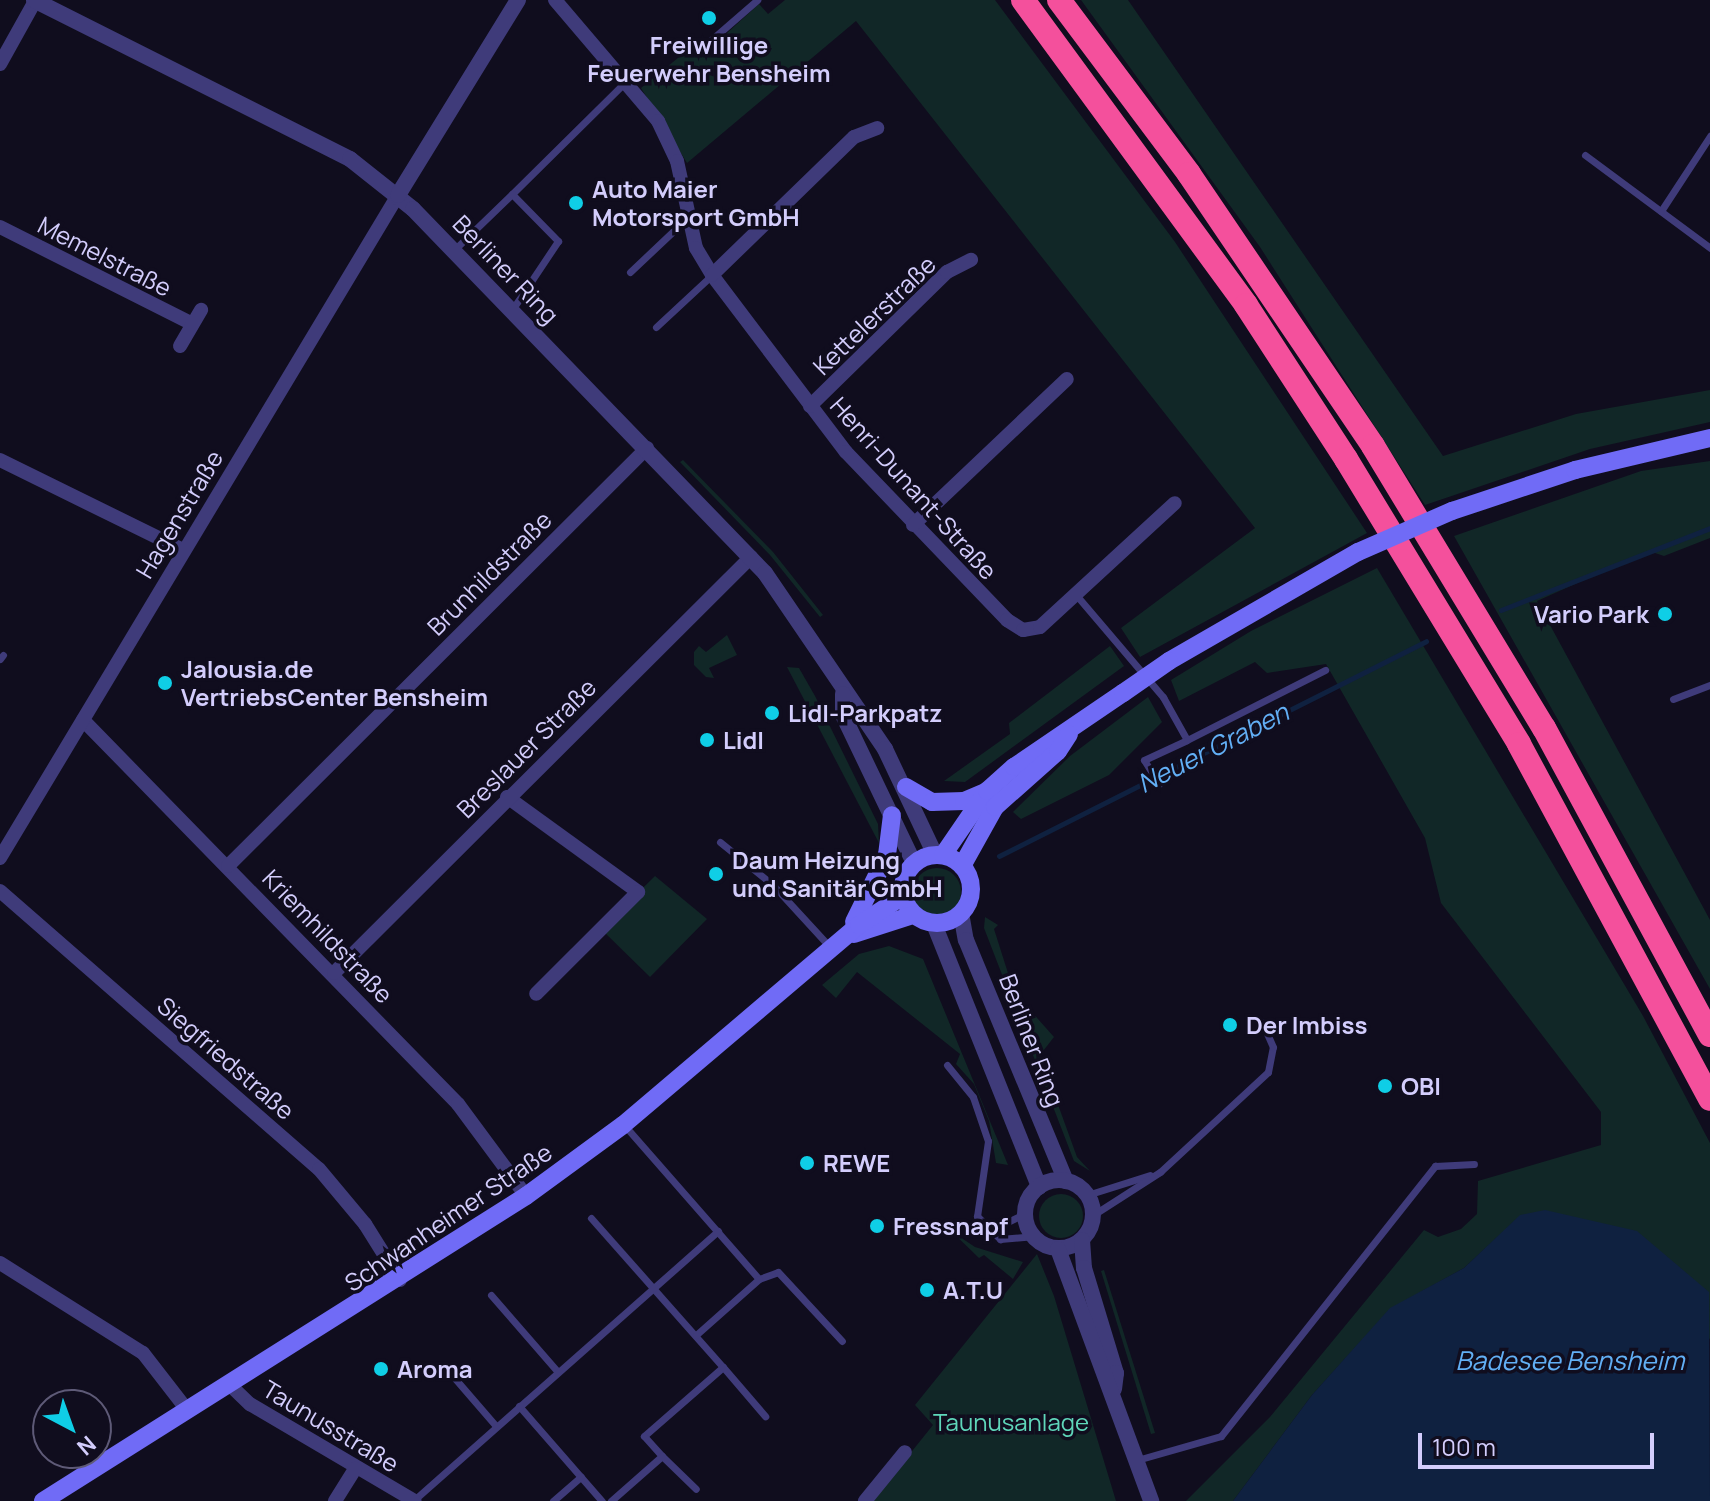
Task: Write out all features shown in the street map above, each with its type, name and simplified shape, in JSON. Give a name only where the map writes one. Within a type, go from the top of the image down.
[{"type":"highway","points":[[1023,0],[1246,305],[1370,498],[1527,757],[1710,1099]]},
{"type":"highway","points":[[1059,0],[1197,186],[1373,446],[1544,728],[1710,1035]]},
{"type":"main road","points":[[961,913],[934,924],[913,915],[903,896],[902,884],[914,863],[939,855],[987,791],[1050,740],[1069,734],[1169,661],[1358,552],[1452,511],[1575,470],[1710,438]]},
{"type":"main road","points":[[939,855],[962,866],[995,807],[1058,751],[1069,734]]},
{"type":"main road","points":[[906,787],[932,802],[964,801],[987,791]]},
{"type":"main road","points":[[842,942],[865,907],[887,855],[892,815]]},
{"type":"main road","name":"Berliner Ring","points":[[961,913],[971,890],[962,866]]},
{"type":"main road","name":"Schwanheimer Straße","points":[[43,1501],[400,1280],[526,1196],[623,1125],[842,942],[903,896]]},
{"type":"main road","name":"Schwanheimer Straße","points":[[842,942],[913,915]]},
{"type":"street","points":[[0,64],[34,0]]},
{"type":"street","name":"Berliner Ring","points":[[34,0],[310,138],[398,195],[751,557],[786,602],[843,694],[857,704],[906,787],[907,801],[939,855]]},
{"type":"street","points":[[398,195],[518,0]]},
{"type":"street","name":"Henri-Dunant-Straße","points":[[555,0],[658,121],[677,161],[686,219],[712,275],[810,406],[913,525],[1023,630],[1040,627],[1175,503]]},
{"type":"street","points":[[712,275],[854,137],[877,128]]},
{"type":"street","name":"Hagenstraße","points":[[0,858],[398,195]]},
{"type":"street","name":"Memelstraße","points":[[0,227],[191,323]]},
{"type":"street","name":"Kettelerstraße","points":[[810,406],[947,272],[971,260]]},
{"type":"street","name":"Memelstraße","points":[[180,346],[201,310]]},
{"type":"street","points":[[913,525],[1067,379]]},
{"type":"street","name":"Brunhildstraße","points":[[228,866],[647,448]]},
{"type":"street","points":[[0,460],[183,550]]},
{"type":"street","name":"Breslauer Straße","points":[[334,973],[507,797],[751,557]]},
{"type":"street","name":"Berliner Ring","points":[[843,694],[843,715],[914,863]]},
{"type":"street","name":"Kriemhildstraße","points":[[83,720],[334,973],[458,1104],[526,1196]]},
{"type":"street","points":[[507,797],[638,892],[536,994]]},
{"type":"street","name":"Siegfriedstraße","points":[[0,891],[319,1169],[365,1224],[400,1280]]},
{"type":"street","name":"Berliner Ring","points":[[961,913],[966,940],[1066,1181]]},
{"type":"street","name":"Berliner Ring","points":[[934,924],[1039,1187]]},
{"type":"street","points":[[1114,1389],[1116,1373],[1084,1268],[1082,1240],[1093,1215],[1087,1195],[1066,1181],[1039,1187],[1024,1214],[1032,1236],[1058,1249],[1103,1377],[1114,1389],[1151,1501]]},
{"type":"street","points":[[1058,1249],[1082,1240]]},
{"type":"street","points":[[0,1263],[143,1353],[188,1411]]},
{"type":"street","name":"Taunusstraße","points":[[230,1385],[250,1404],[355,1469],[414,1501]]},
{"type":"street","points":[[865,1501],[905,1452]]},
{"type":"street","points":[[335,1501],[355,1469]]},
{"type":"lane","points":[[695,44],[703,47],[757,0]]},
{"type":"lane","points":[[454,250],[627,81]]},
{"type":"lane","points":[[1661,211],[1710,136]]},
{"type":"lane","points":[[1585,155],[1710,248]]},
{"type":"lane","points":[[512,194],[558,241],[512,310]]},
{"type":"lane","points":[[630,272],[686,219]]},
{"type":"lane","points":[[656,327],[712,275]]},
{"type":"lane","points":[[1077,596],[1163,697],[1187,740]]},
{"type":"lane","points":[[1159,784],[1144,760],[1325,670]]},
{"type":"lane","points":[[1673,699],[1710,685]]},
{"type":"lane","points":[[720,842],[842,942]]},
{"type":"lane","points":[[1093,1215],[1160,1172],[1268,1072],[1273,1047],[1262,1022]]},
{"type":"lane","points":[[947,1065],[973,1097],[983,1121],[987,1161],[976,1203],[977,1216],[1000,1239],[1032,1236]]},
{"type":"lane","points":[[623,1125],[759,1279]]},
{"type":"lane","points":[[1137,1460],[1221,1436],[1435,1166],[1474,1164]]},
{"type":"lane","points":[[1087,1195],[1160,1172]]},
{"type":"lane","points":[[989,1231],[1024,1214]]},
{"type":"lane","points":[[591,1218],[765,1416]]},
{"type":"lane","name":"Taunusstraße","points":[[414,1501],[718,1231]]},
{"type":"lane","points":[[696,1335],[759,1279],[778,1272],[842,1341]]},
{"type":"lane","points":[[491,1295],[558,1372]]},
{"type":"lane","points":[[445,1367],[496,1426]]},
{"type":"lane","points":[[696,1489],[644,1436],[723,1367]]},
{"type":"lane","points":[[519,1406],[602,1501]]},
{"type":"lane","points":[[611,1501],[662,1456]]},
{"type":"lane","points":[[553,1501],[581,1477]]},
{"type":"green space","points":[[785,0],[995,0],[1175,242],[1367,533],[1140,657],[1121,628],[1255,528],[856,21],[687,163],[641,88],[689,49],[705,53],[759,4],[768,14]]},
{"type":"green space","points":[[1081,0],[1128,0],[1443,456],[1576,414],[1710,390],[1710,422],[1590,449],[1425,505],[1260,247]]},
{"type":"green space","points":[[683,460],[773,552],[823,615],[820,617],[770,555],[680,462]]},
{"type":"green space","points":[[1710,461],[1710,538],[1664,556],[1649,551],[1537,601],[1710,920],[1710,989],[1454,536],[1641,471]]},
{"type":"green space","points":[[1377,568],[1643,1016],[1710,1143],[1710,1339],[1521,1215],[1464,1268],[1390,1309],[1312,1395],[1233,1501],[1186,1501],[1270,1417],[1424,1230],[1438,1237],[1461,1229],[1477,1214],[1478,1181],[1601,1145],[1601,1112],[1441,903],[1425,838],[1326,664],[1267,673],[1255,662],[1179,701],[1171,680],[1251,631]]},
{"type":"green space","points":[[727,635],[737,655],[709,668],[714,678],[706,677],[694,665],[694,652],[699,646],[706,652]]},
{"type":"green space","points":[[1110,646],[1124,666],[965,782],[944,781],[1010,734],[1009,723]]},
{"type":"green space","points":[[787,667],[799,668],[815,696],[878,824],[879,843]]},
{"type":"green space","points":[[1148,697],[1162,722],[1109,775],[1021,819],[1013,812],[1070,756]]},
{"type":"green space","points":[[937,868],[946,869],[954,875],[960,883],[960,901],[954,909],[946,915],[937,916],[928,915],[920,909],[914,901],[913,892],[914,883],[920,875],[928,869]]},
{"type":"green space","points":[[655,876],[707,919],[650,977],[601,929]]},
{"type":"green space","points":[[985,917],[998,925],[994,929],[1014,992],[1054,1037],[1040,1055],[1077,1157],[1090,1171],[1074,1161],[984,928]]},
{"type":"green space","points":[[889,946],[923,959],[1008,1165],[996,1163],[989,1121],[974,1084],[956,1064],[960,1054],[857,972],[836,998],[822,985],[859,954]]},
{"type":"green space","points":[[1061,1194],[1076,1201],[1083,1216],[1076,1231],[1061,1238],[1046,1231],[1039,1216],[1046,1201]]},
{"type":"green space","points":[[958,1226],[963,1239],[975,1247],[1023,1262],[1013,1279],[984,1255],[979,1258],[948,1228]]},
{"type":"green space","name":"Taunusanlage","points":[[1037,1254],[1054,1296],[1116,1501],[872,1501],[933,1425],[915,1405]]},
{"type":"green space","points":[[1104,1270],[1155,1433],[1151,1434],[1101,1271]]},
{"type":"water","name":"Badesee Bensheim","points":[[1545,1210],[1637,1231],[1709,1292],[1710,1501],[1233,1501],[1312,1395],[1390,1308],[1464,1268],[1520,1215]]},
{"type":"waterway","name":"Neuer Graben","points":[[1501,610],[1710,528]]},
{"type":"waterway","name":"Neuer Graben","points":[[999,856],[1426,641]]},
{"type":"place","name":"Freiwillige Feuerwehr Bensheim","points":[[709,18]]},
{"type":"place","name":"Auto Maier Motorsport GmbH","points":[[576,203]]},
{"type":"place","name":"Vario Park","points":[[1665,614]]},
{"type":"place","name":"Jalousia.de VertriebsCenter Bensheim","points":[[165,683]]},
{"type":"place","name":"Lidl-Parkpatz","points":[[772,713]]},
{"type":"place","name":"Lidl","points":[[707,740]]},
{"type":"place","name":"Daum Heizung und Sanitär GmbH","points":[[716,874]]},
{"type":"place","name":"Der Imbiss","points":[[1230,1025]]},
{"type":"place","name":"OBI","points":[[1385,1086]]},
{"type":"place","name":"REWE","points":[[807,1163]]},
{"type":"place","name":"Fressnapf","points":[[877,1226]]},
{"type":"place","name":"A.T.U","points":[[927,1290]]},
{"type":"place","name":"Aroma","points":[[381,1369]]}]
